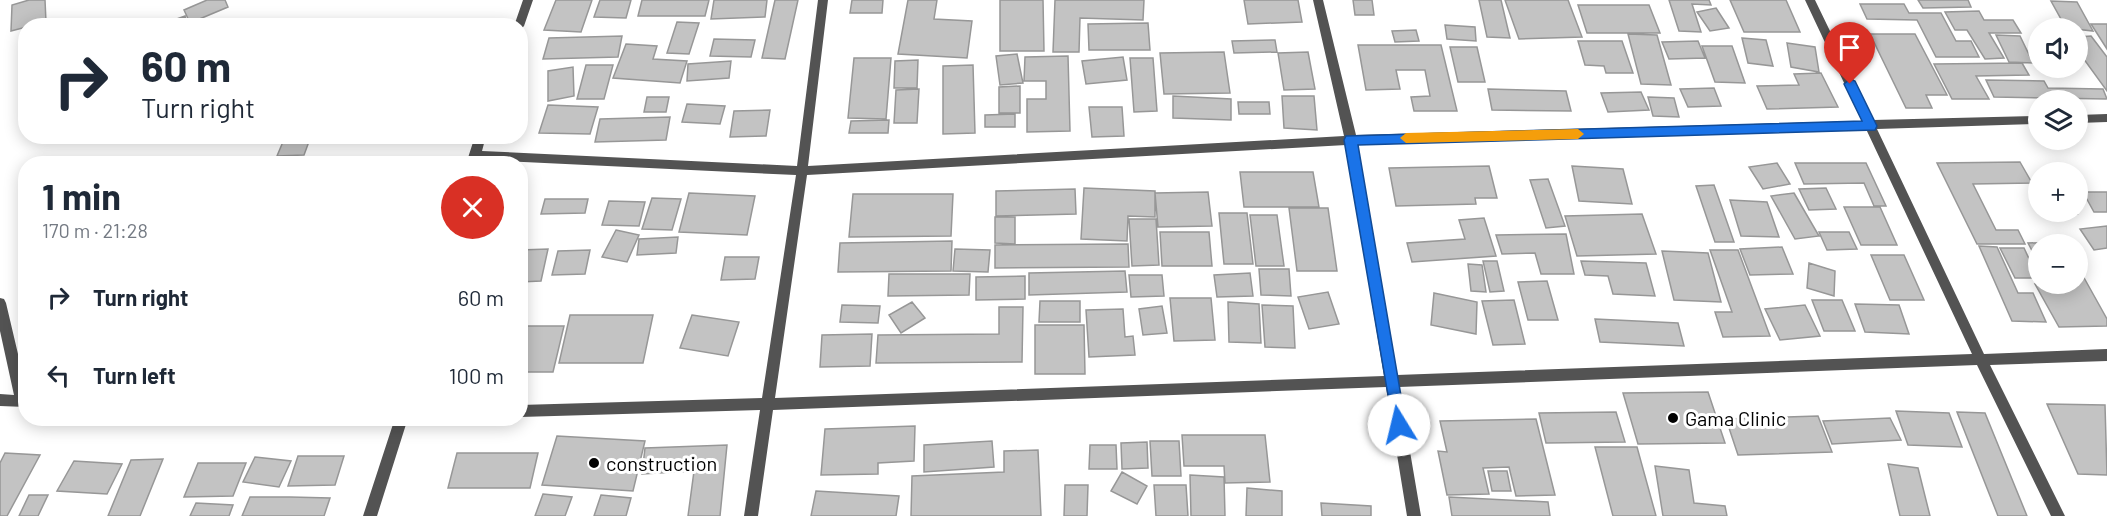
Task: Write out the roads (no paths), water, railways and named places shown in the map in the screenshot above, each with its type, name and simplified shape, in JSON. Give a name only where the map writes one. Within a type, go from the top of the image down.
[{"type":"street","points":[[522,18],[528,0]]},
{"type":"street","points":[[751,516],[802,171],[823,0]]},
{"type":"street","points":[[1318,0],[1351,140],[1414,516]]},
{"type":"street","points":[[1810,0],[1981,360],[2058,516]]},
{"type":"street","points":[[2088,119],[2107,118]]},
{"type":"street","points":[[528,161],[802,171],[1351,140],[2028,120]]},
{"type":"street","points":[[0,303],[18,376]]},
{"type":"street","points":[[528,411],[2107,355]]},
{"type":"street","points":[[0,400],[18,401]]},
{"type":"street","points":[[370,516],[399,426]]},
{"type":"place","name":"Gama Clinic","points":[[1673,418]]},
{"type":"place","name":"construction","points":[[594,463]]}]
